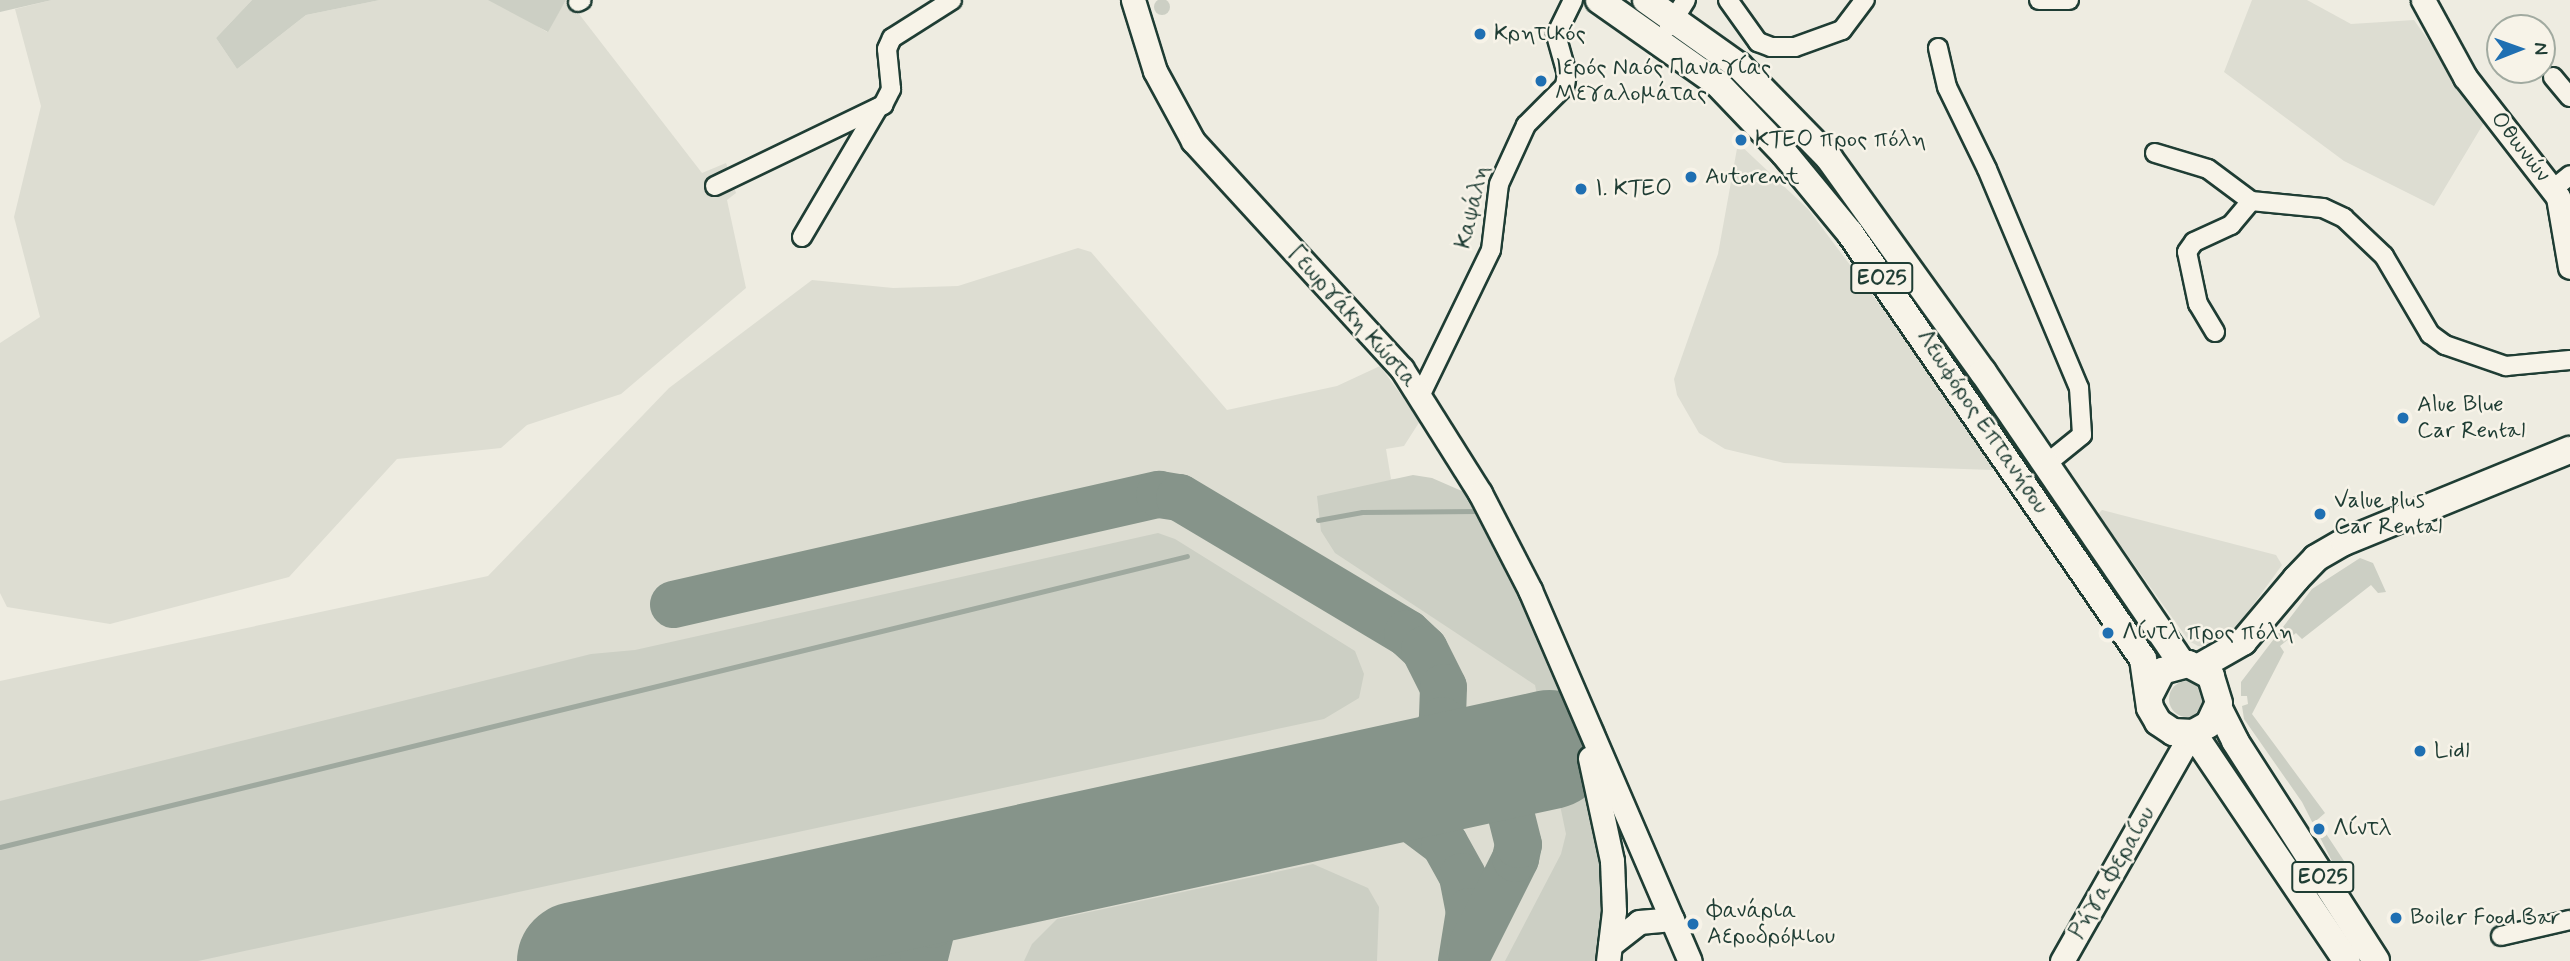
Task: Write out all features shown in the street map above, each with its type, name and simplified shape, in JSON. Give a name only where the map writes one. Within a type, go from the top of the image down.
[{"type":"main road","name":"Γεωργάκη Κώστα","points":[[1133,0],[1155,71],[1193,141],[1383,346],[1421,394],[1515,557],[1690,961]]},
{"type":"main road","name":"Λεωφόρος Επτανήσου","points":[[1598,0],[1674,19],[1717,83],[1784,153],[1850,233],[2133,644],[2146,667],[2149,696],[2160,724]]},
{"type":"main road","name":"Λεωφόρος Επτανήσου","points":[[1646,0],[1739,66],[1813,138],[1878,224],[2191,665],[2216,684],[2219,705],[2231,734],[2376,961]]},
{"type":"main road","name":"Οθωνών","points":[[2430,5],[2465,77],[2563,194],[2570,267]]},
{"type":"main road","points":[[2163,786],[2165,756],[2160,724],[2190,733],[2209,724],[2253,633],[2316,558],[2344,542],[2570,450]]},
{"type":"main road","points":[[2149,696],[2162,671],[2191,665],[2253,633]]},
{"type":"main road","name":"Γεωργάκη Κώστα","points":[[1572,687],[1609,837],[1611,936]]},
{"type":"main road","name":"Ρήγα Φεραίου","points":[[2062,961],[2163,786],[2190,733]]},
{"type":"main road","name":"ΕΟ25","points":[[2190,733],[2347,961]]},
{"type":"main road","points":[[1611,936],[1637,837]]},
{"type":"main road","points":[[1611,936],[1639,922],[1669,913]]},
{"type":"street","points":[[802,237],[891,89],[887,50],[892,38],[952,0]]},
{"type":"street","name":"Καψάλη","points":[[1421,394],[1491,250],[1499,184],[1521,134],[1565,86],[1567,74],[1556,35],[1573,0]]},
{"type":"street","points":[[1728,0],[1758,42],[1771,47],[1795,47],[1842,30],[1865,0]]},
{"type":"street","points":[[2039,0],[2069,0]]},
{"type":"street","points":[[1938,48],[1947,87],[1987,169],[2079,388],[2082,435],[2046,464]]},
{"type":"street","points":[[2556,81],[2570,97]]},
{"type":"street","points":[[715,186],[878,108]]},
{"type":"street","points":[[2155,153],[2208,169],[2252,201],[2323,208],[2344,218],[2384,256],[2430,334],[2445,345],[2506,366],[2570,360]]},
{"type":"street","points":[[2216,332],[2197,304],[2187,252],[2194,242],[2231,225],[2252,201]]},
{"type":"street","points":[[2501,936],[2570,920]]},
{"type":"shaded area","points":[[1162,-1],[1170,7],[1162,15],[1154,7]]},
{"type":"shaded area","points":[[0,0],[52,0],[0,12]]},
{"type":"shaded area","points":[[52,0],[252,0],[216,38],[237,69],[306,15],[380,0],[495,0],[547,32],[566,0],[586,0],[579,14],[702,173],[726,163],[736,193],[727,200],[746,288],[621,394],[527,425],[501,448],[397,459],[289,577],[110,624],[7,607],[0,593],[0,343],[40,317],[14,217],[41,106],[15,9]]},
{"type":"shaded area","points":[[252,0],[380,0],[306,15],[237,69],[216,38]]},
{"type":"shaded area","points":[[488,0],[566,0],[548,32]]},
{"type":"shaded area","points":[[2252,0],[2307,0],[2351,24],[2414,20],[2485,121],[2434,206],[2344,161],[2224,72]]},
{"type":"shaded area","points":[[1746,87],[1854,205],[2143,626],[2137,631],[1847,209]]},
{"type":"shaded area","points":[[1738,143],[1808,209],[1919,357],[1994,470],[1784,463],[1725,449],[1699,433],[1677,395],[1674,379],[1718,254]]},
{"type":"shaded area","points":[[1078,248],[1091,252],[1227,410],[1337,386],[1380,366],[1420,421],[1404,446],[1386,449],[1391,479],[1432,478],[1544,642],[1595,961],[0,961],[0,681],[488,576],[669,388],[812,280],[893,288],[958,286]]},
{"type":"shaded area","points":[[1413,475],[1432,478],[1471,495],[1481,507],[1554,670],[1593,804],[1605,885],[1595,961],[1505,961],[1561,854],[1566,834],[1535,685],[1335,553],[1321,531],[1317,496]]},
{"type":"shaded area","points":[[2102,510],[2276,555],[2282,565],[2232,634],[2209,647],[2198,646],[2189,641],[2098,514]]},
{"type":"shaded area","points":[[1158,533],[1175,539],[1355,651],[1364,674],[1359,698],[1324,719],[198,961],[0,961],[0,801],[591,654],[635,650]]},
{"type":"shaded area","points":[[2360,558],[2373,563],[2386,592],[2378,593],[2371,585],[2302,639],[2296,633],[2280,646],[2284,652],[2252,714],[2325,813],[2317,820],[2346,864],[2337,871],[2302,802],[2244,719],[2242,706],[2248,704],[2247,696],[2241,696],[2241,682],[2312,589]]},
{"type":"shaded area","points":[[2187,681],[2200,686],[2205,699],[2200,712],[2187,717],[2174,712],[2169,699],[2174,686]]},
{"type":"shaded area","points":[[1313,864],[1368,888],[1379,907],[1377,961],[1024,961],[1032,944],[1057,919]]},
{"type":"waterway","points":[[1318,520],[1362,512],[1477,511]]},
{"type":"waterway","points":[[0,847],[1187,556]]},
{"type":"taxiway","points":[[673,604],[1159,494],[1179,497],[1407,633],[1424,649],[1443,687],[1442,720],[1434,740],[1408,772],[1361,790]]},
{"type":"taxiway","points":[[1316,800],[1368,799],[1392,804],[1444,843],[1462,876],[1469,911],[1461,961]]},
{"type":"taxiway","points":[[1470,948],[1515,858],[1518,844],[1510,813]]},
{"type":"taxiway","points":[[923,961],[932,924],[943,907],[976,878],[1004,868]]},
{"type":"taxiway","points":[[777,917],[824,923],[881,961]]},
{"type":"runway","points":[[576,961],[1549,749]]},
{"type":"place","name":"Κρητικός","points":[[1480,34]]},
{"type":"place","name":"Ιερός Ναός Παναγίας Μεγαλομάτας","points":[[1541,81]]},
{"type":"place","name":"ΚΤΕΟ προς πόλη","points":[[1741,140]]},
{"type":"place","name":"Autorent","points":[[1691,177]]},
{"type":"place","name":"Ι. ΚΤΕΟ","points":[[1581,189]]},
{"type":"place","name":"Alue Blue Car Rental","points":[[2403,418]]},
{"type":"place","name":"Value plus Car Rental","points":[[2320,514]]},
{"type":"place","name":"Λίντλ προς πόλη","points":[[2108,633]]},
{"type":"place","name":"Lidl","points":[[2420,751]]},
{"type":"place","name":"Λίντλ","points":[[2319,829]]},
{"type":"place","name":"Boiler Food Bar","points":[[2396,918]]},
{"type":"place","name":"Φανάρια Αεροδρόμιου","points":[[1693,924]]}]
